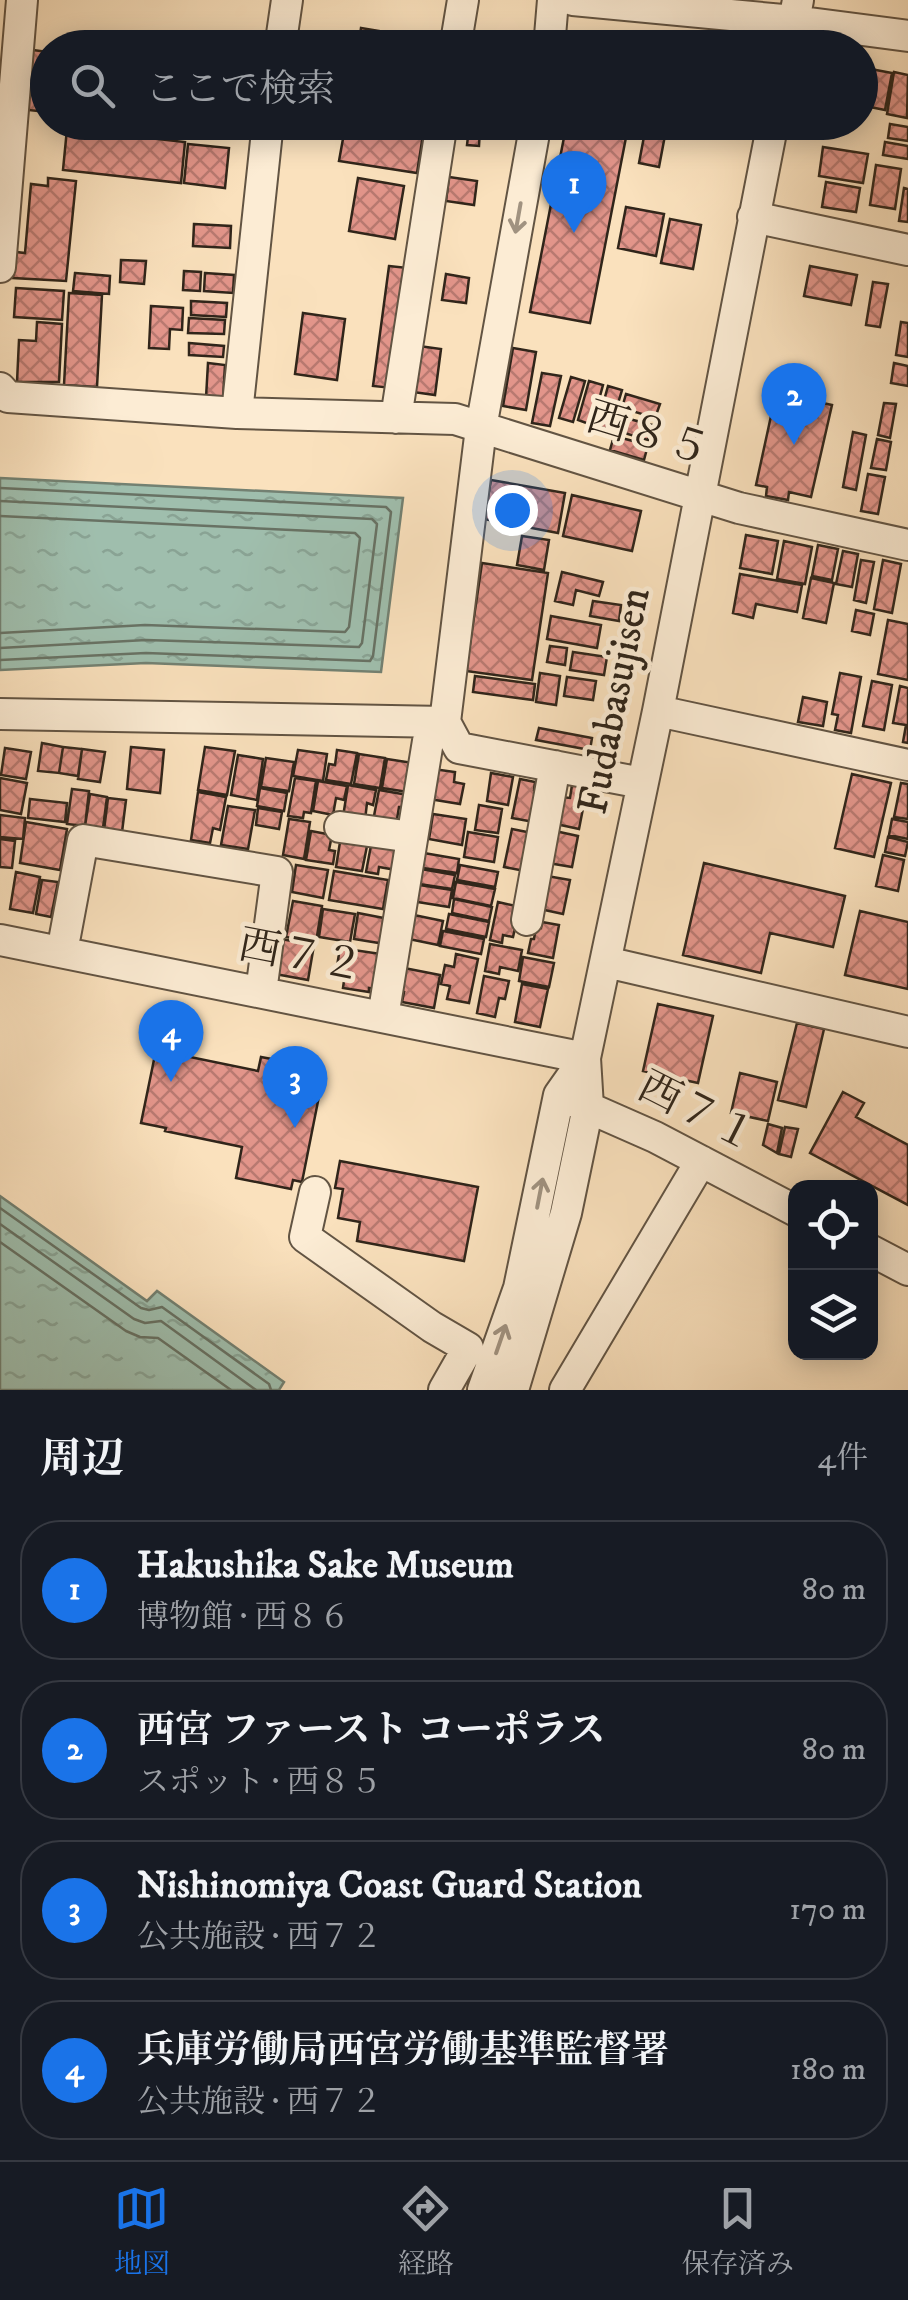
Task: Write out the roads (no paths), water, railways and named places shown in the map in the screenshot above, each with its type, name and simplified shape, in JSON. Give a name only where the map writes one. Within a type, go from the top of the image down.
[{"type":"street","points":[[0,267],[22,0]]},
{"type":"street","points":[[283,30],[287,0]]},
{"type":"street","points":[[458,30],[463,0]]},
{"type":"street","points":[[550,30],[553,0]]},
{"type":"street","points":[[573,0],[855,30]]},
{"type":"street","points":[[878,33],[908,36]]},
{"type":"street","points":[[237,414],[266,140]]},
{"type":"street","points":[[396,418],[439,140]]},
{"type":"street","points":[[383,1016],[412,836],[437,732],[481,428],[533,140]]},
{"type":"street","name":"Fudabasujisen","points":[[532,1291],[559,1095],[585,1058],[658,711],[769,140]]},
{"type":"street","points":[[754,217],[908,250]]},
{"type":"street","name":"西８５","points":[[0,388],[8,397],[237,414],[455,419],[698,496],[908,545]]},
{"type":"street","points":[[658,711],[908,765]]},
{"type":"street","points":[[0,714],[437,732],[459,748],[642,783]]},
{"type":"street","points":[[0,734],[437,732]]},
{"type":"street","points":[[521,901],[555,766]]},
{"type":"street","points":[[340,826],[412,836]]},
{"type":"street","points":[[65,936],[83,840],[277,872],[261,992]]},
{"type":"street","points":[[4,932],[65,936],[167,956],[198,980]]},
{"type":"street","name":"西７２","points":[[4,932],[198,980],[585,1058]]},
{"type":"street","points":[[606,962],[908,1032]]},
{"type":"street","points":[[483,1390],[566,1213],[588,1107],[585,1058]]},
{"type":"street","name":"西７１","points":[[559,1095],[788,1207]]},
{"type":"street","points":[[565,1390],[701,1161]]},
{"type":"street","points":[[315,1192],[306,1237],[432,1327],[468,1348],[444,1390]]},
{"type":"street","points":[[878,1254],[908,1270]]},
{"type":"street","points":[[513,1390],[532,1291]]},
{"type":"water","points":[[0,478],[403,498],[381,672],[146,663],[0,670]]},
{"type":"water","points":[[0,1196],[147,1301],[157,1291],[284,1382],[279,1390],[0,1390]]},
{"type":"place","name":"Hakushika Sake Museum","points":[[574,233]]},
{"type":"place","name":"西宮 ファースト コーポラス","points":[[794,445]]},
{"type":"place","name":"兵庫労働局西宮労働基準監督署","points":[[171,1082]]},
{"type":"place","name":"Nishinomiya Coast Guard Station","points":[[295,1128]]}]
